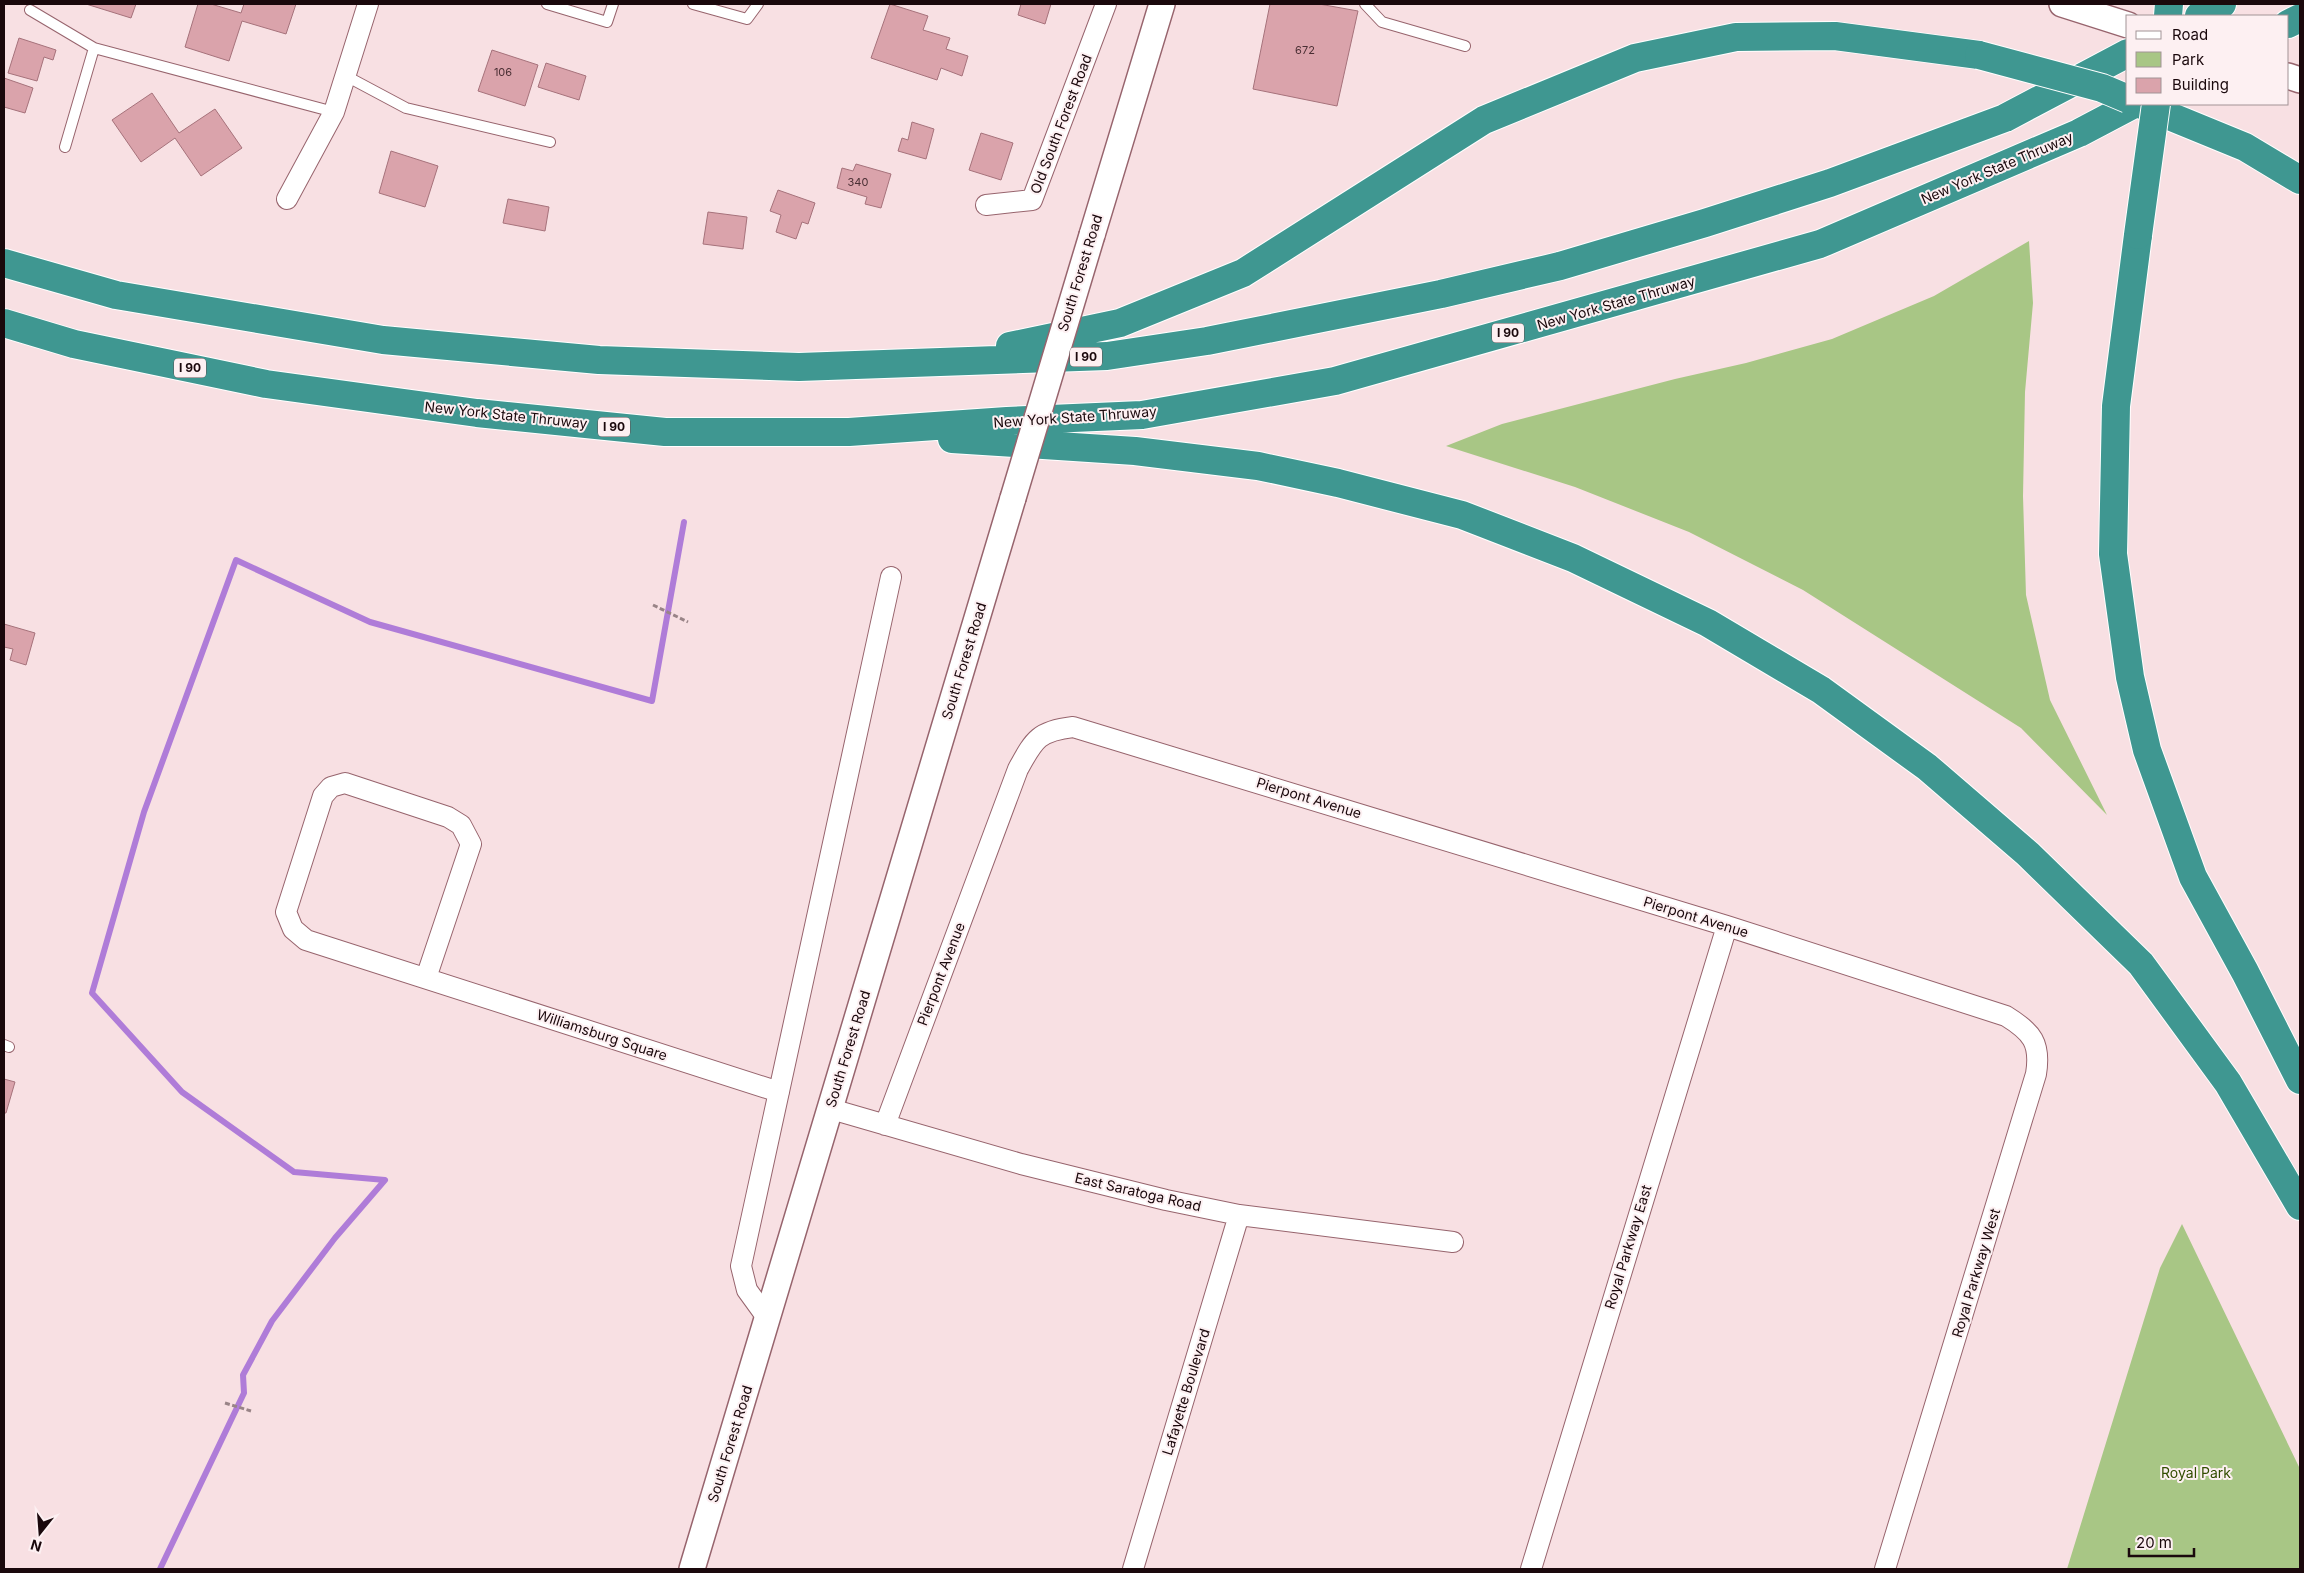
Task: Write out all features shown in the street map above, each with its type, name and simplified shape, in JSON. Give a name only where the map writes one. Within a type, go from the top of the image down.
[{"type":"highway","points":[[2201,15],[2222,4]]},
{"type":"highway","points":[[945,360],[1120,323],[1202,291],[1243,273],[1484,120],[1636,58],[1736,37],[1835,36],[1979,54],[2102,88],[2126,98]]},
{"type":"highway","name":"I 90","points":[[4,263],[116,295],[383,340],[629,361],[799,367],[945,360],[1107,356],[1322,319],[1560,266],[1705,223],[1830,183],[2006,118],[2126,55]]},
{"type":"highway","name":"New York State Thruway","points":[[4,323],[74,344],[247,380],[389,402],[665,432],[849,432],[1007,421],[1142,415],[1334,381],[1820,244],[2079,132],[2132,105]]},
{"type":"highway","points":[[2142,105],[2245,147],[2300,180]]},
{"type":"highway","points":[[2156,105],[2116,406],[2113,554],[2130,678],[2147,750],[2193,877],[2246,972],[2300,1080]]},
{"type":"highway","points":[[849,432],[1135,451],[1258,466],[1338,483],[1462,515],[1573,558],[1708,623],[1821,690],[1927,767],[2028,854],[2141,964],[2228,1083],[2300,1206]]},
{"type":"street","points":[[287,199],[334,112],[368,4]]},
{"type":"street","name":"Old South Forest Road","points":[[986,205],[1032,200],[1106,4]]},
{"type":"street","name":"South Forest Road","points":[[692,1569],[1162,4]]},
{"type":"street","points":[[2068,6],[2126,24]]},
{"type":"street","points":[[768,1319],[746,1290],[741,1266],[891,577]]},
{"type":"street","name":"Pierpont Avenue","points":[[885,1125],[1018,769],[1032,744],[1051,730],[1073,727],[1727,926],[1977,1007]]},
{"type":"street","name":"Williamsburg Square","points":[[426,978],[471,844],[461,825],[448,817],[345,783],[331,787],[323,796],[286,912],[293,929],[306,940],[779,1092]]},
{"type":"street","name":"Royal Parkway East","points":[[1531,1569],[1727,926]]},
{"type":"street","name":"Royal Parkway West","points":[[1886,1569],[2036,1074],[2039,1057],[2034,1040],[2024,1027],[2006,1016],[1977,1007]]},
{"type":"street","name":"East Saratoga Road","points":[[831,1109],[1021,1164],[1166,1200],[1239,1215],[1453,1242]]},
{"type":"street","name":"Lafayette Boulevard","points":[[1133,1569],[1239,1215]]},
{"type":"lane","points":[[547,4],[607,22],[613,4]]},
{"type":"lane","points":[[693,4],[747,19],[758,4]]},
{"type":"lane","points":[[1365,4],[1382,22],[1465,46]]},
{"type":"lane","points":[[30,10],[94,48],[334,112]]},
{"type":"lane","points":[[65,147],[94,48]]},
{"type":"lane","points":[[346,76],[406,108],[550,142]]},
{"type":"path","points":[[653,605],[688,622]]},
{"type":"path","points":[[225,1402],[251,1411]]},
{"type":"green space","points":[[2029,241],[2033,303],[2025,392],[2023,496],[2026,595],[2050,700],[2107,815],[2021,728],[1803,590],[1689,532],[1575,487],[1446,446],[1502,424],[1675,379],[1746,363],[1832,339],[1934,296]]},
{"type":"green space","name":"Royal Park","points":[[2182,1224],[2300,1469],[2300,1569],[2067,1569],[2160,1268]]},
{"type":"building","points":[[86,4],[136,4],[131,18]]},
{"type":"building","points":[[198,4],[211,4],[241,13],[244,4],[296,4],[286,34],[242,21],[229,61],[185,47]]},
{"type":"building","points":[[890,4],[928,16],[923,30],[950,38],[946,49],[968,56],[962,76],[941,68],[937,80],[871,58]]},
{"type":"building","points":[[1021,4],[1051,4],[1045,24],[1018,15]]},
{"type":"building","points":[[1270,4],[1319,4],[1358,11],[1337,106],[1253,89]]},
{"type":"building","points":[[19,38],[56,50],[53,60],[44,57],[37,81],[8,73]]},
{"type":"building","points":[[492,50],[538,65],[525,106],[478,91]]},
{"type":"building","points":[[546,63],[586,76],[579,100],[538,87]]},
{"type":"building","points":[[4,78],[33,88],[25,113],[4,107]]},
{"type":"building","points":[[152,93],[179,133],[215,109],[242,148],[201,176],[175,138],[141,162],[112,120]]},
{"type":"building","points":[[912,122],[934,129],[926,159],[898,151],[902,138],[908,140]]},
{"type":"building","points":[[981,133],[1013,143],[1001,180],[969,170]]},
{"type":"building","points":[[391,151],[438,166],[425,207],[379,193]]},
{"type":"building","points":[[856,164],[891,174],[881,208],[865,204],[867,197],[837,188],[842,168],[853,171]]},
{"type":"building","points":[[778,190],[815,203],[808,224],[802,222],[796,239],[776,232],[781,215],[770,211]]},
{"type":"building","points":[[508,199],[549,207],[545,231],[503,223]]},
{"type":"building","points":[[708,212],[747,217],[743,249],[703,244]]},
{"type":"building","points":[[4,624],[35,633],[26,665],[10,660],[13,649],[4,647]]},
{"type":"building","points":[[4,1079],[15,1082],[6,1113],[4,1113]]},
{"type":"waterway","points":[[160,1569],[244,1393],[243,1375],[272,1321],[335,1238],[385,1180],[294,1172],[182,1092],[92,993],[144,812],[236,560],[370,622],[652,701],[684,522]]}]
